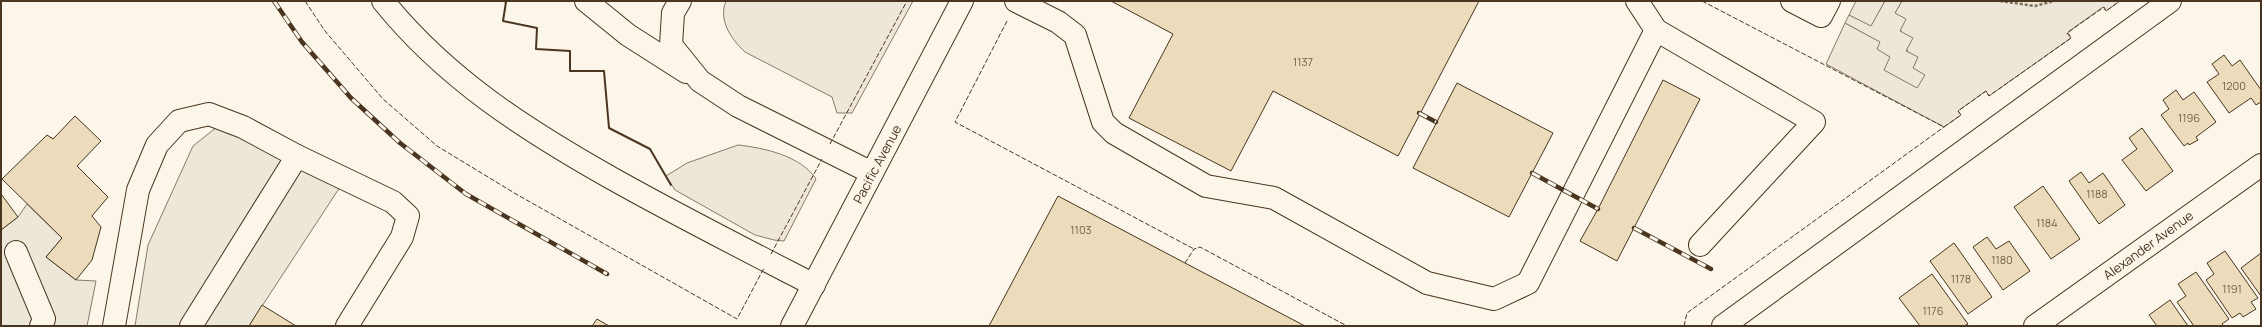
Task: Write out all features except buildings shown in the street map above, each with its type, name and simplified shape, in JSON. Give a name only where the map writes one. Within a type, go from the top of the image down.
[{"type":"street","points":[[383,1],[401,24],[453,75],[519,122],[652,201],[814,284]]},
{"type":"street","points":[[586,1],[628,35],[738,106],[872,173]]},
{"type":"street","points":[[680,1],[674,13],[671,44],[700,81]]},
{"type":"street","name":"Pacific Avenue","points":[[792,326],[962,1]]},
{"type":"street","points":[[1016,1],[1058,22],[1075,35],[1103,122],[1114,133],[1206,186],[1274,198],[1427,283],[1494,299],[1528,283],[1656,30]]},
{"type":"street","points":[[1637,1],[1656,30],[1814,122],[1700,245]]},
{"type":"street","points":[[1792,1],[1822,16],[1829,1]]},
{"type":"street","points":[[1722,326],[2170,1]]},
{"type":"street","points":[[114,326],[138,190],[157,145],[179,122],[209,114],[243,127],[297,156],[393,202],[408,216],[402,237],[347,326]]},
{"type":"street","points":[[191,326],[297,156]]},
{"type":"street","name":"Alexander Avenue","points":[[2035,326],[2261,165]]},
{"type":"street","points":[[16,252],[44,319],[42,326]]},
{"type":"path","points":[[2000,1],[2035,6],[2054,1]]},
{"type":"shaded area","points":[[726,1],[913,1],[852,113],[837,113],[832,97],[745,52],[740,47],[727,29],[724,15]]},
{"type":"shaded area","points":[[1856,1],[1885,1],[1871,27],[1849,15]]},
{"type":"shaded area","points":[[1885,1],[1902,1],[1895,13],[1906,19],[1900,31],[1913,38],[1906,51],[1918,57],[1913,68],[1925,75],[1917,88],[1884,70],[1890,57],[1877,49],[1880,42],[1845,23],[1849,15],[1871,26]]},
{"type":"shaded area","points":[[1902,1],[2120,1],[2106,11],[2103,7],[2068,32],[2071,38],[1989,96],[1986,91],[1958,111],[1961,115],[1944,127],[1826,64],[1845,23],[1881,42],[1913,68],[1895,13]]},
{"type":"shaded area","points":[[217,127],[340,187],[249,326],[135,326],[148,245],[193,146]]},
{"type":"shaded area","points":[[738,145],[759,148],[782,154],[801,164],[816,179],[784,241],[755,235],[675,190],[666,176],[687,163]]},
{"type":"shaded area","points":[[27,204],[62,238],[46,257],[76,280],[96,281],[87,326],[1,326],[1,230],[18,217]]},
{"type":"railway","points":[[274,1],[302,42],[351,98],[400,143],[466,194],[607,274]]},
{"type":"railway","points":[[1419,113],[1436,122]]},
{"type":"railway","points":[[1532,173],[1598,209]]},
{"type":"railway","points":[[1634,228],[1711,269]]},
{"type":"fence","points":[[305,1],[325,31],[383,99],[437,146],[516,194],[737,319],[764,268]]},
{"type":"fence","points":[[830,144],[907,1]]},
{"type":"fence","points":[[1702,1],[1944,127],[1961,115],[1958,111],[1986,91],[1989,96],[2071,38],[2067,33],[2104,7],[2106,11],[2120,1]]},
{"type":"fence","points":[[1007,21],[955,122],[1194,249]]},
{"type":"fence","points":[[1684,326],[1687,313],[1944,127]]},
{"type":"fence","points":[[771,254],[822,159]]},
{"type":"fence","points":[[1185,263],[1194,249],[1200,247],[1347,326]]},
{"type":"wall","points":[[504,1],[506,2],[503,21],[537,28],[536,49],[570,51],[570,71],[604,71],[609,128],[650,149],[671,185]]}]
